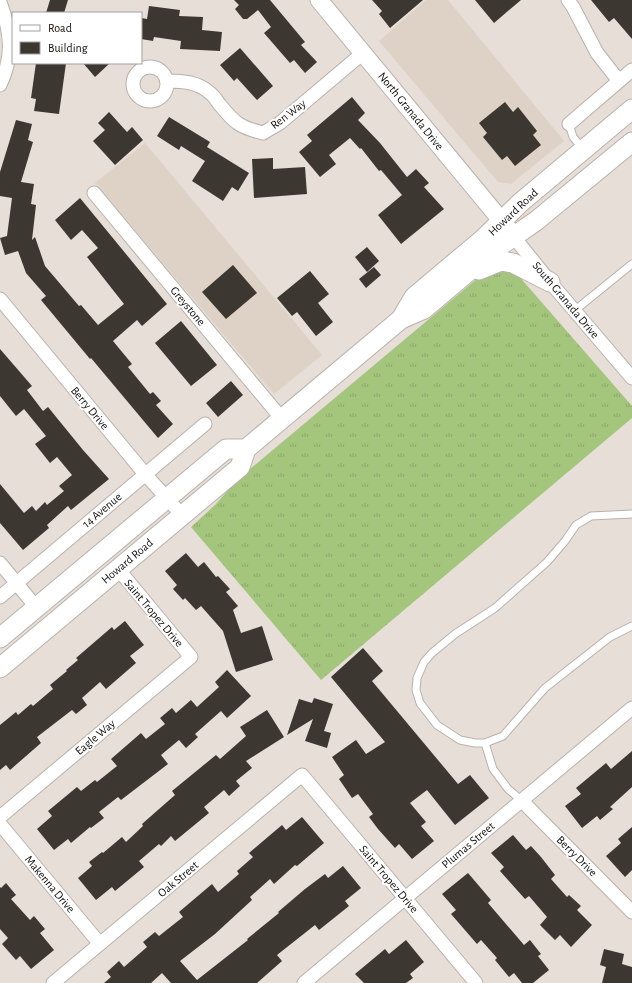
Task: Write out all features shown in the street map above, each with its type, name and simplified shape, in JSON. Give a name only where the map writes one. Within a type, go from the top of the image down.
[{"type":"main road","name":"Howard Road","points":[[0,668],[240,467],[246,450],[401,319],[424,309],[456,282],[508,229],[520,203],[632,109]]},
{"type":"main road","name":"Howard Road","points":[[401,319],[414,297],[484,240],[508,229],[536,221],[632,142]]},
{"type":"main road","points":[[456,282],[485,266],[501,261],[513,263],[550,282]]},
{"type":"main road","name":"Howard Road","points":[[0,638],[226,449],[246,450]]},
{"type":"street","name":"North Granada Drive","points":[[319,0],[508,229]]},
{"type":"street","points":[[568,0],[597,53],[619,80]]},
{"type":"street","points":[[0,2],[8,28],[10,45],[9,62],[0,85]]},
{"type":"street","name":"Ren Way","points":[[167,81],[188,82],[200,86],[211,93],[235,123],[249,130],[263,132],[280,123],[363,53]]},
{"type":"street","points":[[569,124],[632,70]]},
{"type":"street","name":"Greystone","points":[[94,193],[282,420]]},
{"type":"street","name":"South Granada Drive","points":[[508,229],[574,311],[632,378]]},
{"type":"street","name":"Berry Drive","points":[[0,299],[145,474],[182,515]]},
{"type":"street","name":"14 Avenue","points":[[0,597],[205,424]]},
{"type":"street","points":[[0,563],[36,607]]},
{"type":"street","name":"Saint Tropez Drive","points":[[118,569],[191,657]]},
{"type":"street","name":"Eagle Way","points":[[0,818],[191,657]]},
{"type":"street","name":"Plumas Street","points":[[304,983],[632,708]]},
{"type":"street","name":"Saint Tropez Drive","points":[[302,775],[476,983]]},
{"type":"street","name":"Oak Street","points":[[53,983],[302,775]]},
{"type":"street","name":"Berry Drive","points":[[521,800],[632,912]]},
{"type":"street","name":"Makenna Drive","points":[[0,824],[100,944]]},
{"type":"lane","points":[[569,124],[573,137],[583,150]]},
{"type":"lane","points":[[574,311],[632,264]]},
{"type":"lane","points":[[632,514],[591,516],[576,525],[565,541],[547,562],[495,608],[443,642],[424,662],[417,678],[416,690],[420,703],[437,726],[460,740],[485,743],[502,736],[545,688],[610,637],[632,626]]},
{"type":"lane","points":[[485,743],[493,769],[508,789],[521,800]]},
{"type":"shaded area","points":[[426,0],[448,0],[564,141],[511,184],[498,182],[379,41]]},
{"type":"shaded area","points":[[145,143],[322,355],[274,394],[95,183]]},
{"type":"green space","points":[[505,269],[517,274],[632,406],[632,418],[321,680],[191,527],[216,504],[237,480],[478,278]]},
{"type":"building","points":[[50,0],[68,0],[64,12],[46,12]]},
{"type":"building","points":[[234,0],[270,0],[305,42],[301,45],[317,62],[305,73],[294,60],[290,63],[264,33],[271,27],[258,10],[247,19],[243,19],[235,9],[239,5]]},
{"type":"building","points":[[372,0],[423,0],[390,28],[379,14],[382,11]]},
{"type":"building","points":[[475,0],[521,0],[494,23]]},
{"type":"building","points":[[591,0],[632,0],[632,39],[614,18],[609,22]]},
{"type":"building","points":[[149,6],[180,10],[179,16],[203,17],[202,30],[222,32],[220,51],[180,49],[181,41],[154,37],[153,41],[142,39],[142,18],[147,19]]},
{"type":"building","points":[[240,48],[273,86],[257,100],[237,78],[234,81],[220,65]]},
{"type":"building","points":[[36,64],[66,64],[59,114],[34,111],[36,99],[31,98]]},
{"type":"building","points":[[84,64],[109,64],[95,77]]},
{"type":"building","points":[[352,97],[365,113],[358,120],[380,143],[407,177],[416,169],[429,183],[424,187],[444,209],[401,244],[378,215],[402,195],[381,170],[379,171],[361,148],[360,149],[350,138],[329,155],[336,164],[320,177],[299,152],[312,141],[307,135]]},
{"type":"building","points":[[505,102],[513,112],[518,107],[537,131],[533,135],[541,145],[515,166],[507,156],[502,160],[483,137],[487,133],[479,123]]},
{"type":"building","points":[[109,112],[127,132],[132,127],[143,140],[115,165],[93,141],[105,130],[98,123]]},
{"type":"building","points":[[169,117],[210,142],[207,147],[249,173],[238,191],[232,187],[223,201],[192,181],[205,161],[181,146],[179,150],[157,136]]},
{"type":"building","points":[[16,120],[32,124],[28,140],[33,142],[21,182],[34,184],[31,204],[36,205],[32,240],[35,237],[45,266],[79,306],[81,305],[98,325],[124,304],[87,257],[98,248],[82,230],[71,240],[55,220],[80,198],[167,304],[142,326],[137,320],[113,341],[132,364],[128,367],[150,394],[153,392],[161,401],[156,405],[173,424],[158,438],[41,300],[46,296],[26,273],[18,251],[5,255],[0,238],[7,236],[12,198],[0,196],[0,172]]},
{"type":"building","points":[[273,158],[273,169],[305,167],[307,194],[254,198],[252,159]]},
{"type":"building","points":[[367,247],[379,261],[367,272],[355,257]]},
{"type":"building","points":[[233,265],[257,293],[226,319],[202,292]]},
{"type":"building","points":[[374,267],[381,275],[366,288],[359,279]]},
{"type":"building","points":[[310,271],[329,294],[318,303],[333,322],[316,336],[297,312],[292,316],[277,298]]},
{"type":"building","points":[[181,321],[217,365],[191,386],[155,343]]},
{"type":"building","points":[[0,349],[32,386],[27,390],[43,411],[48,407],[109,479],[71,510],[68,506],[47,525],[49,528],[23,550],[0,523],[0,484],[24,513],[32,506],[36,511],[45,502],[47,505],[64,491],[59,486],[72,475],[57,457],[50,463],[35,444],[46,436],[24,409],[16,416],[0,396]]},
{"type":"building","points":[[231,381],[243,395],[218,417],[206,403]]},
{"type":"building","points":[[186,553],[198,567],[204,562],[216,577],[218,576],[230,589],[226,592],[238,606],[233,610],[241,633],[262,626],[273,660],[236,672],[223,631],[201,606],[196,610],[185,598],[183,600],[173,589],[177,585],[165,571]]},
{"type":"building","points":[[125,621],[144,645],[130,656],[136,663],[106,689],[100,682],[82,698],[87,705],[76,714],[72,710],[37,737],[41,743],[10,770],[6,765],[0,770],[0,725],[16,712],[18,715],[31,704],[33,706],[53,689],[50,685],[78,660],[76,658],[112,627],[114,630]]},
{"type":"building","points":[[363,648],[383,671],[372,681],[458,784],[470,775],[489,798],[455,825],[427,790],[410,803],[426,822],[421,826],[434,841],[412,859],[399,844],[395,848],[378,829],[369,817],[373,814],[358,794],[352,798],[339,779],[344,775],[332,757],[356,740],[366,754],[385,742],[331,677]]},
{"type":"building","points":[[227,670],[251,696],[227,718],[221,711],[195,734],[198,737],[186,748],[179,740],[161,755],[168,764],[121,800],[118,797],[99,812],[104,818],[91,828],[90,827],[71,843],[68,839],[54,850],[37,829],[52,816],[48,811],[77,787],[81,791],[95,780],[97,782],[117,766],[111,759],[141,733],[146,739],[165,724],[160,718],[172,708],[176,713],[191,700],[197,707],[219,687],[215,682]]},
{"type":"building","points":[[314,698],[333,704],[324,731],[331,733],[327,748],[305,741],[313,719],[287,735],[299,699],[312,703]]},
{"type":"building","points":[[267,710],[284,737],[246,761],[252,768],[236,781],[240,786],[229,796],[224,790],[204,807],[209,813],[175,841],[171,836],[161,846],[159,844],[139,861],[144,867],[115,891],[112,887],[96,900],[78,878],[92,866],[89,862],[102,852],[103,853],[122,837],[126,842],[143,826],[142,824],[175,795],[172,791],[216,755],[220,759],[246,736],[240,727]]},
{"type":"building","points":[[632,751],[632,787],[610,807],[613,809],[600,820],[597,816],[582,828],[565,806],[581,794],[576,788],[606,763],[611,769]]},
{"type":"building","points":[[302,817],[324,843],[297,866],[295,865],[274,884],[270,879],[250,897],[252,900],[215,934],[180,961],[197,980],[248,940],[247,939],[279,913],[278,912],[305,889],[325,874],[328,878],[343,866],[361,888],[345,901],[349,906],[319,930],[315,925],[277,955],[282,961],[257,983],[171,983],[162,973],[151,983],[104,983],[111,977],[107,972],[119,961],[124,967],[147,947],[143,942],[155,932],[159,936],[183,917],[179,912],[212,884],[218,892],[239,874],[237,871],[253,857],[249,853],[282,825],[286,830]]},
{"type":"building","points":[[632,827],[632,870],[625,877],[606,856],[621,843],[618,839]]},
{"type":"building","points":[[513,835],[526,850],[531,846],[541,857],[555,875],[551,879],[567,897],[569,895],[581,906],[577,910],[592,925],[571,947],[560,935],[555,940],[540,925],[547,917],[529,896],[525,899],[500,871],[504,867],[491,853]]},
{"type":"building","points":[[468,873],[491,900],[488,903],[524,945],[530,940],[541,954],[538,956],[549,970],[533,983],[522,983],[514,973],[509,977],[495,960],[497,958],[481,940],[477,944],[451,914],[456,910],[442,894]]},
{"type":"building","points":[[6,883],[16,895],[11,899],[30,920],[34,916],[45,929],[40,933],[54,950],[31,969],[20,956],[16,960],[2,944],[8,938],[0,929],[0,887],[1,888]]},
{"type":"building","points":[[406,940],[424,962],[410,974],[413,978],[406,983],[364,983],[355,974],[385,949],[389,954]]},
{"type":"building","points":[[604,949],[624,954],[622,964],[632,967],[632,983],[602,983],[606,967],[600,965]]}]
